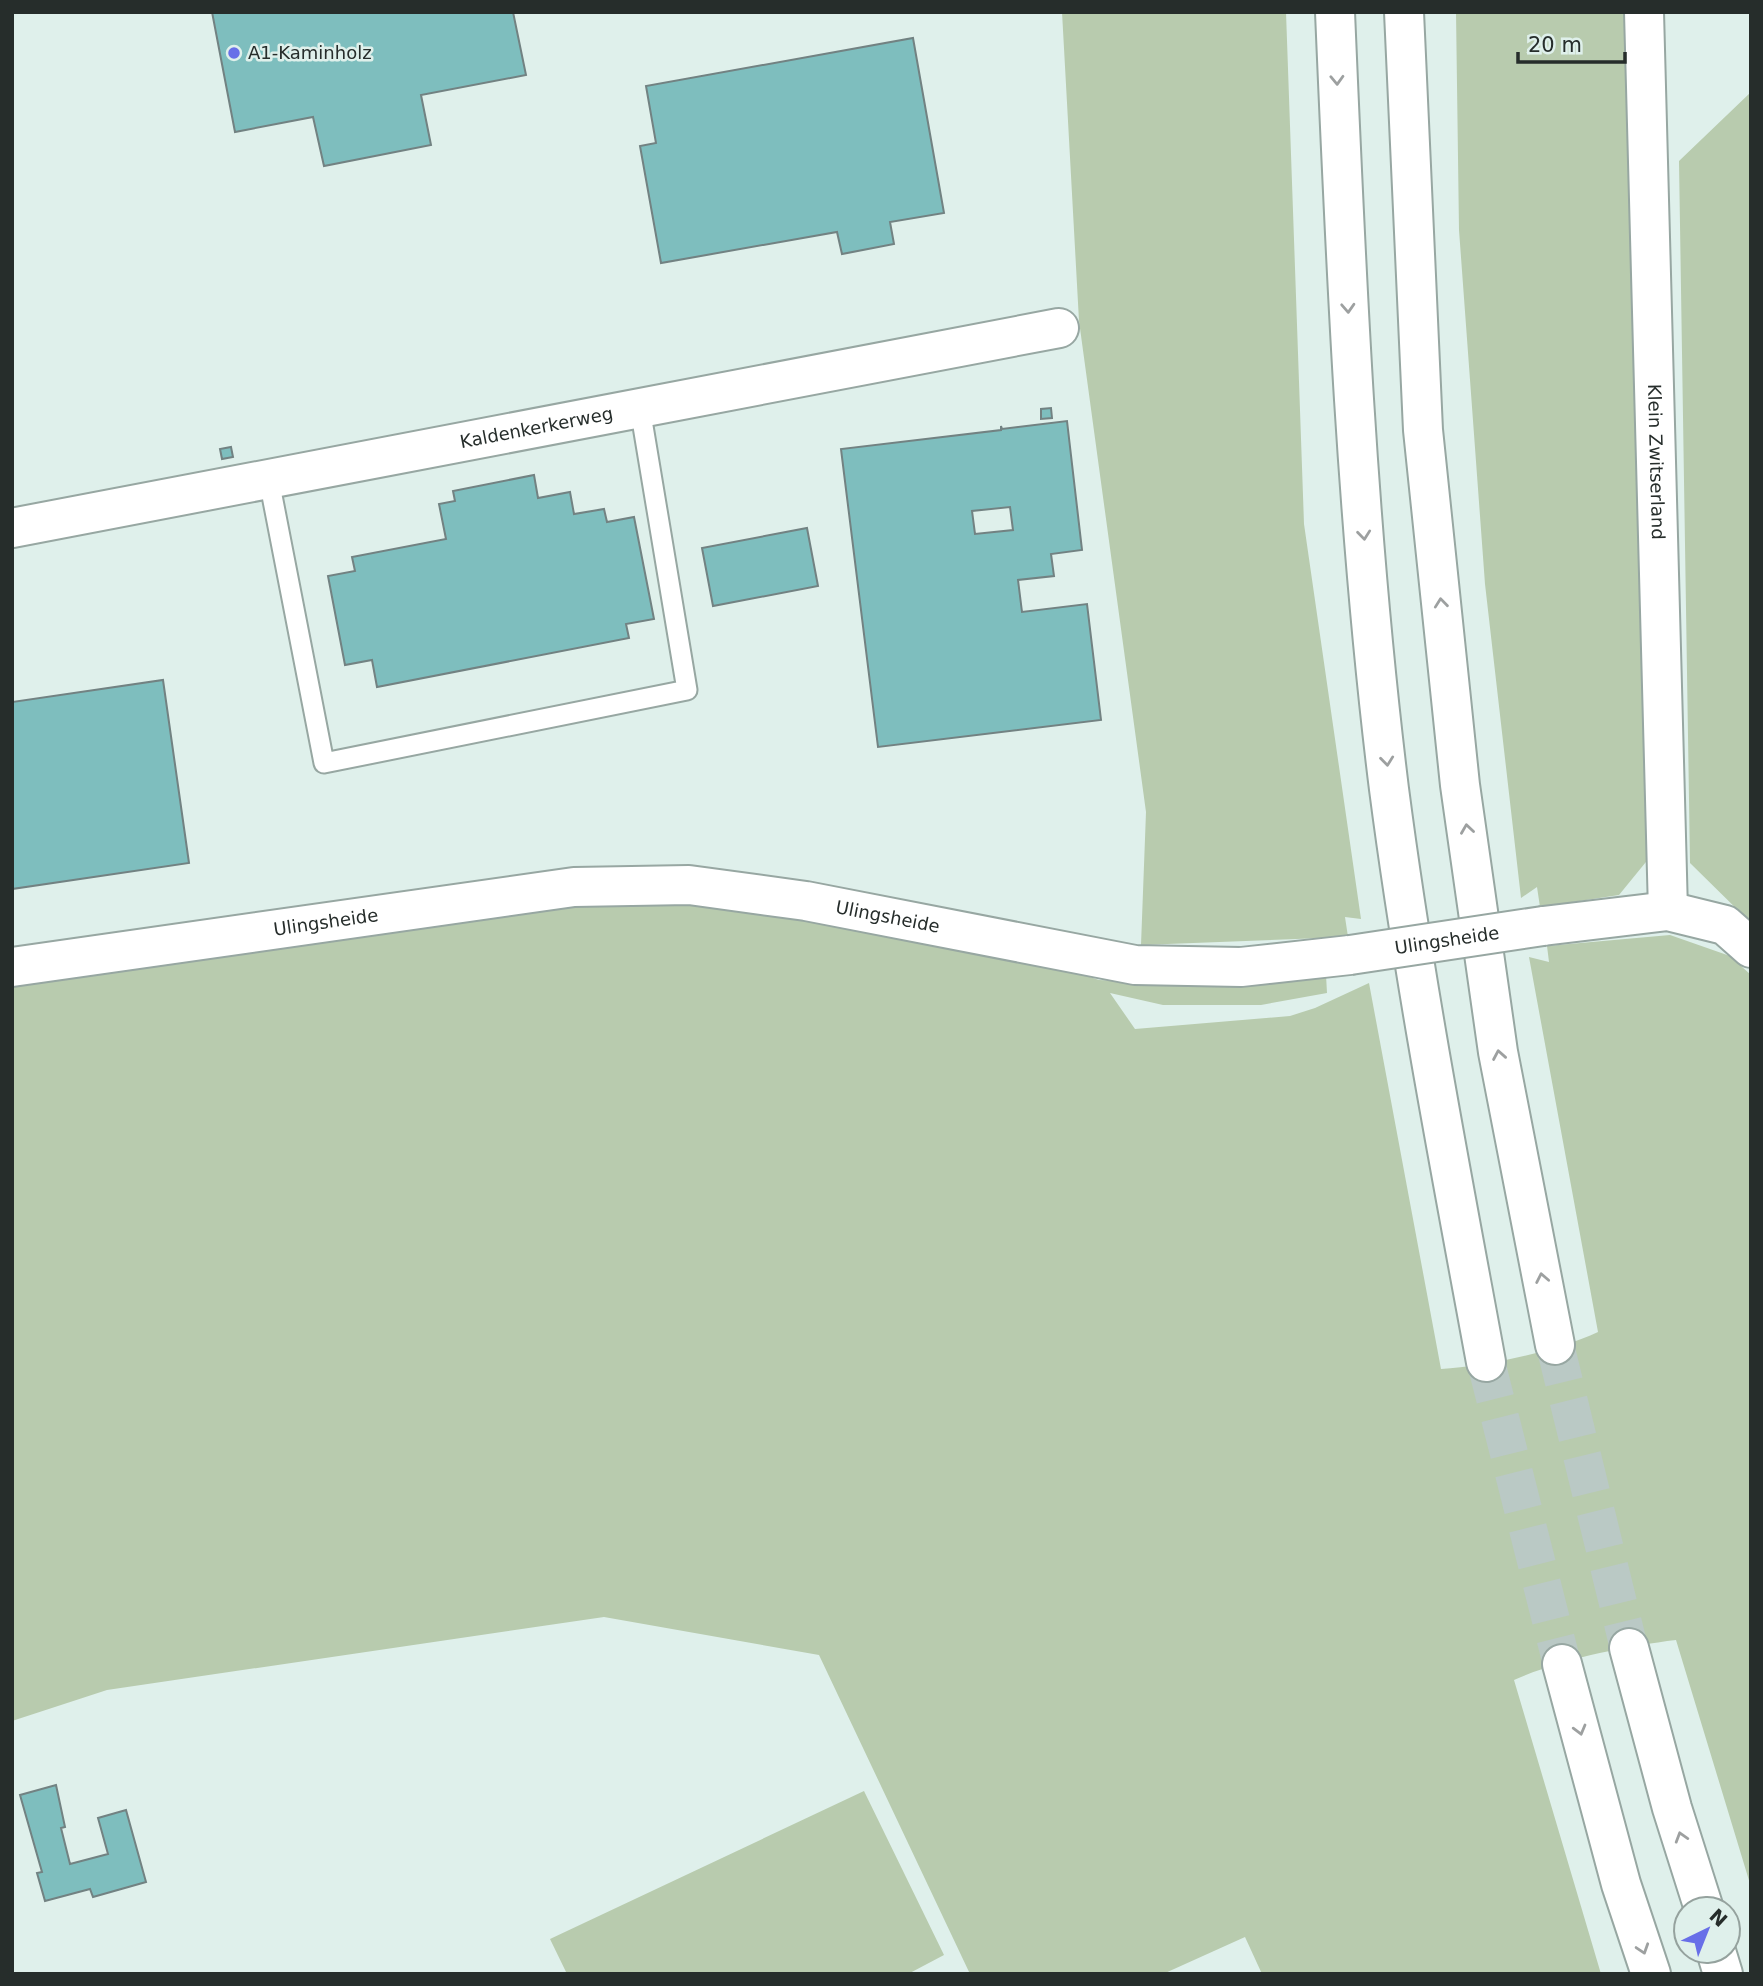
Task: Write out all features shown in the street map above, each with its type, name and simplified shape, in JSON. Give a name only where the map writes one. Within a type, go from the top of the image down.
[{"type":"main road","points":[[1335,12],[1355,447],[1389,789],[1431,1068],[1486,1362]]},
{"type":"main road","points":[[1404,12],[1423,430],[1460,785],[1498,1052],[1555,1345]]},
{"type":"main road","name":"Klein Zwitserland","points":[[1644,12],[1668,911]]},
{"type":"main road","name":"Kaldenkerkerweg","points":[[12,528],[1059,328]]},
{"type":"main road","name":"Ulingsheide","points":[[12,967],[574,887],[689,885],[806,901],[1135,965],[1241,967],[1350,955],[1544,926],[1668,911],[1725,925],[1751,948]]},
{"type":"main road","points":[[1629,1648],[1672,1808],[1700,1895]]},
{"type":"main road","points":[[1562,1664],[1622,1884],[1651,1974]]},
{"type":"lane","points":[[269,480],[324,763],[687,690],[640,408]]},
{"type":"green space","points":[[1062,12],[1286,12],[1304,524],[1361,919],[1345,917],[1348,937],[1141,945],[1146,812],[1079,321]]},
{"type":"green space","points":[[1456,12],[1625,12],[1650,857],[1619,895],[1540,907],[1537,887],[1521,898],[1485,584],[1459,230]]},
{"type":"green space","points":[[1751,92],[1751,923],[1690,863],[1679,161]]},
{"type":"green space","points":[[688,903],[804,919],[1047,963],[1099,980],[1227,986],[1313,973],[1326,975],[1327,993],[1261,1005],[1163,1005],[1110,993],[1135,1029],[1290,1016],[1315,1008],[1369,983],[1441,1369],[1479,1365],[1521,1356],[1598,1332],[1529,957],[1549,962],[1547,946],[1670,935],[1730,956],[1751,975],[1751,1887],[1676,1640],[1594,1654],[1514,1680],[1601,1974],[1262,1974],[1245,1937],[1163,1974],[970,1974],[819,1655],[604,1617],[107,1690],[12,1721],[12,985],[574,905]]},
{"type":"green space","points":[[864,1791],[944,1955],[908,1974],[567,1974],[550,1939]]},
{"type":"building","points":[[212,12],[513,12],[526,75],[421,95],[431,145],[324,166],[313,117],[235,132]]},
{"type":"building","points":[[913,38],[944,213],[890,222],[894,244],[842,254],[837,232],[661,263],[640,146],[656,143],[646,86]]},
{"type":"building","points":[[1051,408],[1052,418],[1041,419],[1041,409]]},
{"type":"building","points":[[1067,421],[1082,550],[1051,554],[1054,576],[1018,580],[1022,612],[1087,604],[1101,720],[878,747],[841,449],[1001,430],[1001,426],[1002,429]],"holes":[[[1010,507],[1013,530],[975,534],[972,511]]]},
{"type":"building","points":[[231,447],[233,457],[222,459],[220,449]]},
{"type":"building","points":[[534,475],[538,498],[570,492],[574,514],[604,509],[607,522],[634,517],[654,619],[626,624],[629,638],[377,687],[372,660],[345,665],[328,576],[355,571],[352,557],[446,539],[439,504],[455,501],[453,491]]},
{"type":"building","points":[[807,528],[818,586],[713,606],[702,548]]},
{"type":"building","points":[[163,680],[189,863],[12,889],[12,702]]},
{"type":"building","points":[[56,1785],[65,1827],[61,1828],[70,1864],[108,1854],[98,1818],[126,1810],[146,1882],[93,1897],[90,1889],[45,1901],[37,1873],[42,1872],[20,1795]]},
{"type":"tunnel","points":[[1555,1345],[1629,1648]]},
{"type":"tunnel","points":[[1486,1362],[1562,1664]]},
{"type":"place","name":"A1-Kaminholz","points":[[234,53]]}]
